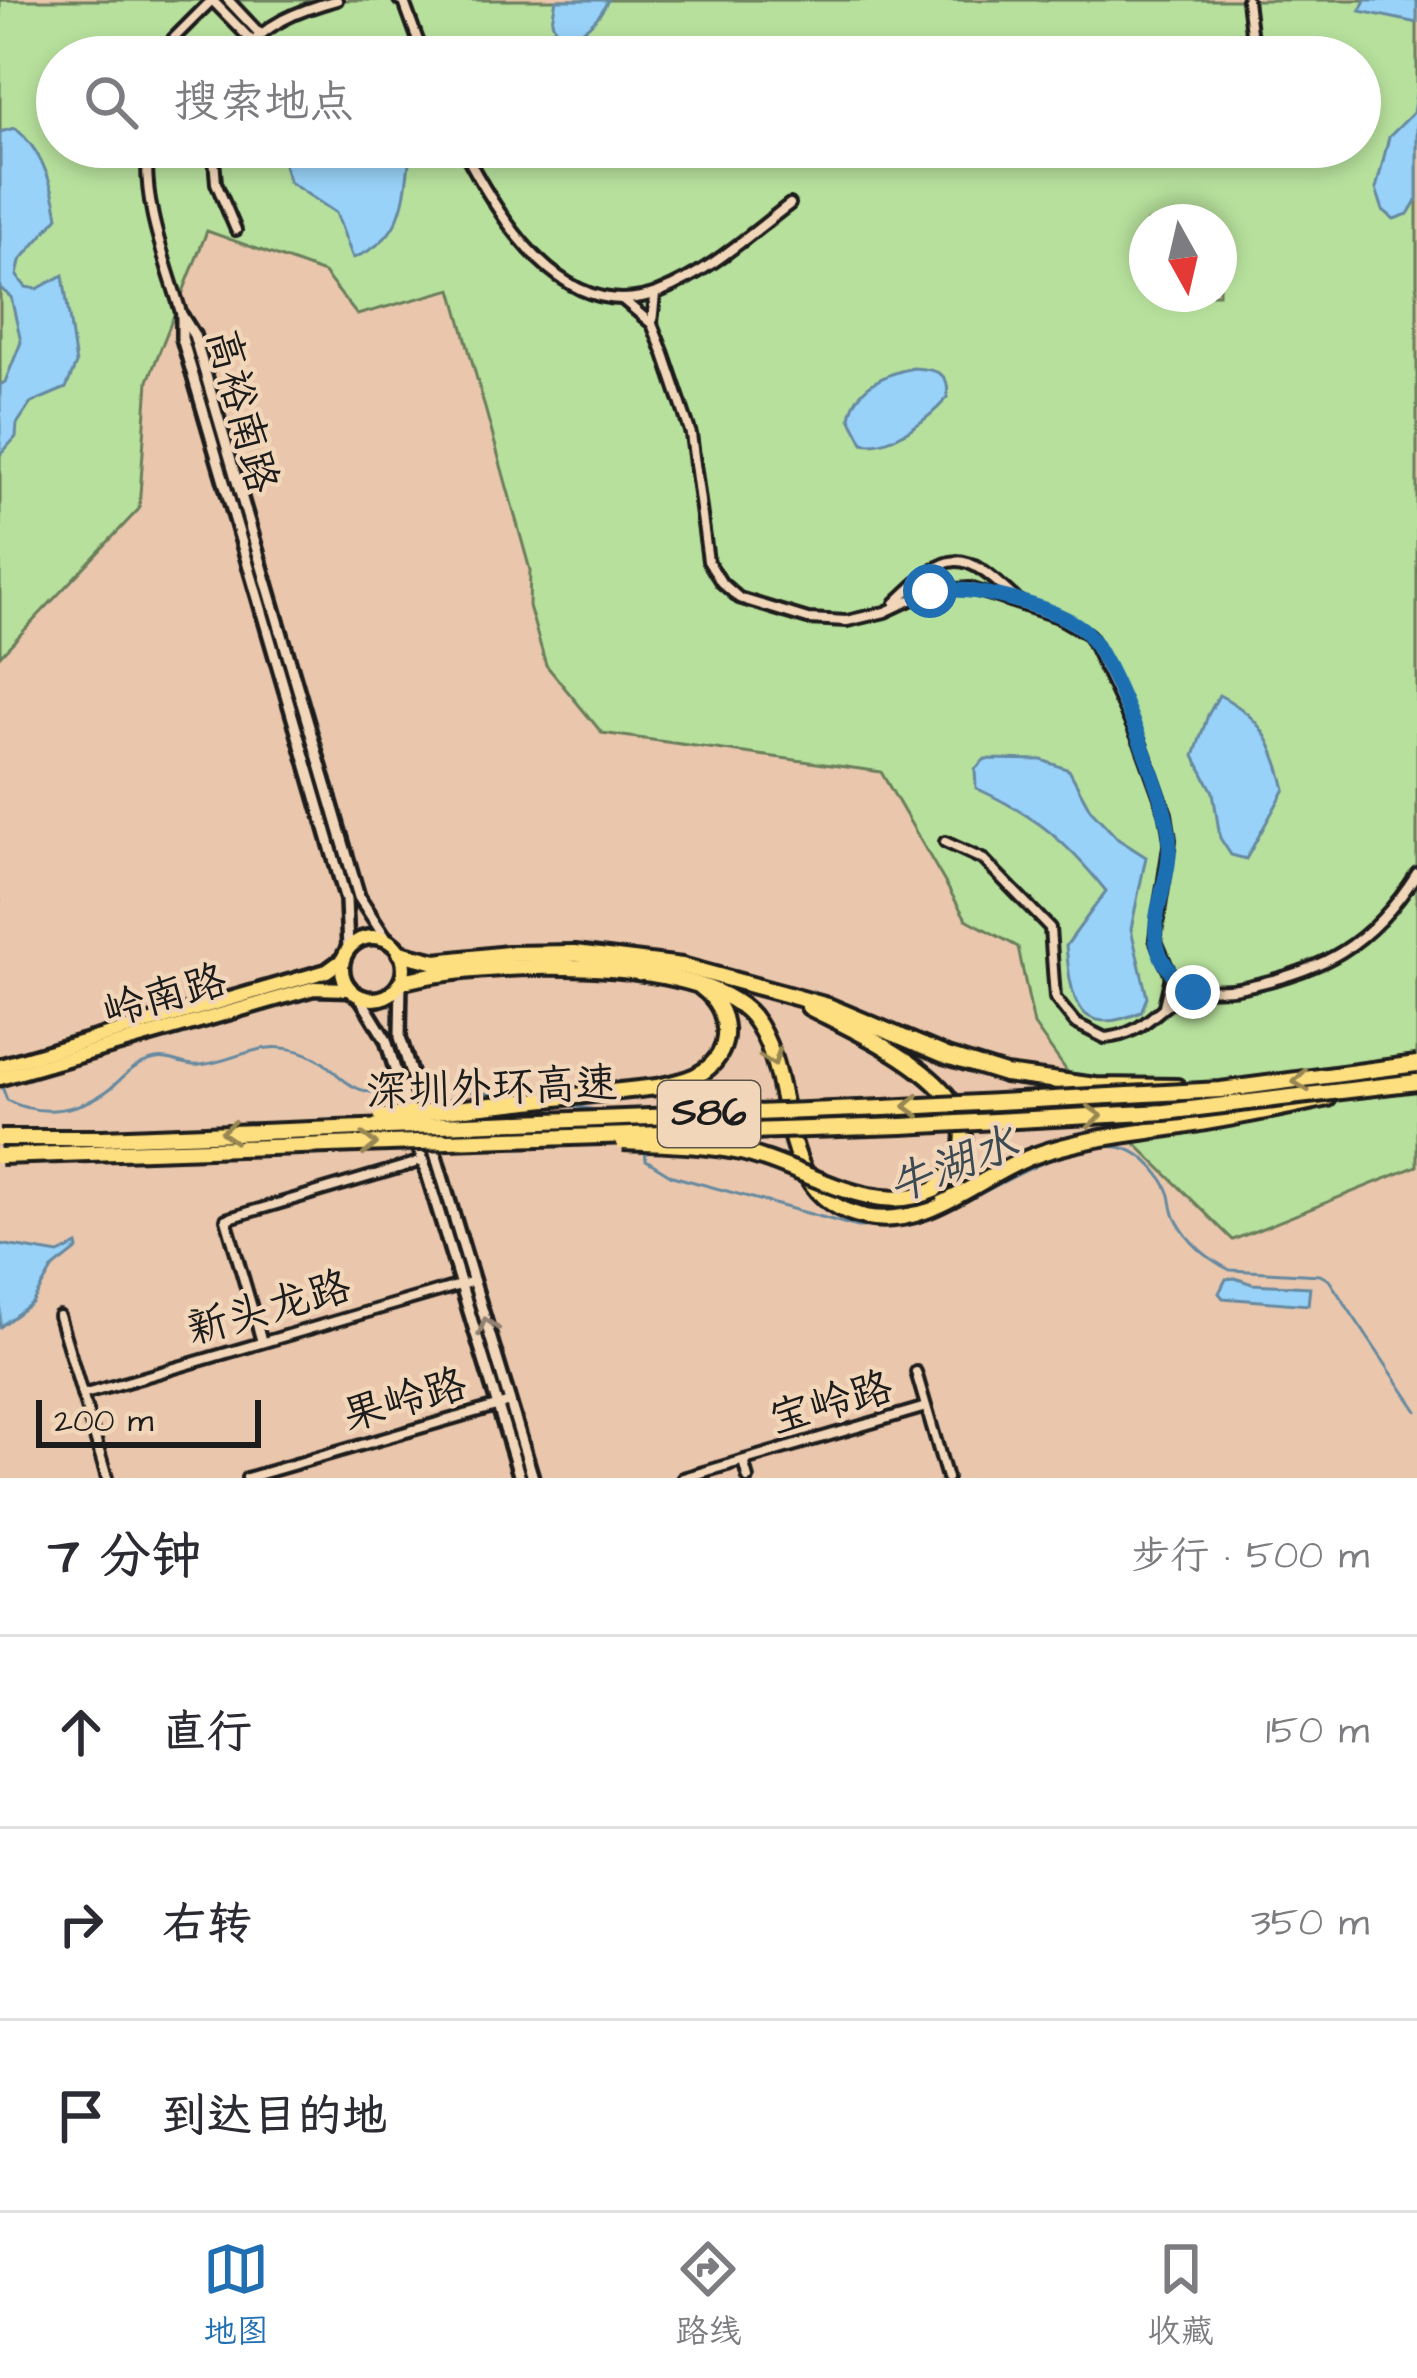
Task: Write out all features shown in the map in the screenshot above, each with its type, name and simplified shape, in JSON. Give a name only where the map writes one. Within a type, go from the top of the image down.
[{"type":"highway","points":[[400,953],[436,962],[575,953],[682,966],[851,1014],[947,1056],[1005,1073],[1057,1082],[1221,1090]]},
{"type":"highway","points":[[401,982],[478,968],[545,965],[692,982],[730,996],[761,1030],[777,1066],[803,1172],[826,1201],[866,1217],[912,1216],[1001,1170],[1054,1149],[1350,1093]]},
{"type":"highway","points":[[274,1129],[657,1087],[700,1074],[716,1059],[725,1040],[720,1006],[692,982]]},
{"type":"highway","points":[[522,1137],[735,1151],[786,1164],[881,1200],[907,1200],[934,1190],[952,1170],[961,1148],[960,1123],[945,1090],[898,1054],[783,993]]},
{"type":"highway","name":"深圳外环高速","points":[[0,1138],[884,1108],[1221,1090],[1417,1064]]},
{"type":"highway","name":"深圳外环高速","points":[[0,1156],[880,1127],[1142,1113],[1417,1082]]},
{"type":"main road","points":[[363,939],[387,940],[400,953],[401,982],[383,998],[354,993],[342,973],[345,955],[363,939]]},
{"type":"main road","name":"岭南路","points":[[0,1078],[10,1067],[326,971],[345,955]]},
{"type":"main road","name":"岭南路","points":[[10,1067],[314,988],[354,993]]},
{"type":"street","points":[[176,36],[212,0],[255,36]]},
{"type":"street","points":[[228,0],[255,36]]},
{"type":"street","points":[[258,36],[310,7],[337,0]]},
{"type":"street","points":[[1247,0],[1252,36]]},
{"type":"street","points":[[403,1],[416,36]]},
{"type":"street","points":[[146,168],[152,214],[182,316]]},
{"type":"street","points":[[215,168],[216,183],[236,230]]},
{"type":"street","points":[[474,168],[496,208],[536,258],[575,288],[622,299],[655,293],[703,269],[790,204]]},
{"type":"street","points":[[655,293],[652,324],[687,421],[704,549],[721,582],[750,604],[808,619],[847,622],[885,612],[920,594],[950,587],[980,590],[1079,626],[1089,635],[1156,781],[1170,840],[1155,940],[1171,976],[1193,992]]},
{"type":"street","points":[[622,299],[652,324]]},
{"type":"street","name":"高裕南路","points":[[182,316],[194,335],[359,897],[387,940]]},
{"type":"street","name":"高裕南路","points":[[182,316],[182,338],[346,900],[345,955]]},
{"type":"street","points":[[885,612],[927,572],[954,561],[983,568],[1022,604]]},
{"type":"street","points":[[945,842],[984,860],[1049,928],[1055,998],[1076,1023],[1105,1038],[1144,1028],[1164,1008],[1193,992],[1272,981],[1336,957],[1378,926],[1417,873]]},
{"type":"street","points":[[1164,1008],[1171,976]]},
{"type":"street","points":[[401,982],[400,1036],[533,1478]]},
{"type":"street","points":[[354,993],[386,1040],[520,1478]]},
{"type":"street","points":[[262,1342],[226,1219],[422,1162]]},
{"type":"street","name":"新头龙路","points":[[82,1395],[473,1280]]},
{"type":"street","points":[[59,1316],[106,1478]]},
{"type":"street","points":[[916,1372],[947,1478]]},
{"type":"street","name":"果岭路","points":[[247,1478],[510,1402]]},
{"type":"street","name":"宝岭路","points":[[683,1478],[926,1407]]},
{"type":"street","points":[[743,1461],[748,1478]]},
{"type":"green space","points":[[0,0],[1417,0],[1417,1166],[1233,1240],[1079,1088],[1034,1025],[1018,947],[966,919],[881,772],[602,733],[546,665],[529,606],[530,570],[452,289],[357,315],[324,273],[207,231],[148,381],[139,509],[0,656]]},
{"type":"water","points":[[556,0],[608,0],[588,27],[558,36],[552,21]]},
{"type":"water","points":[[1365,0],[1417,0],[1417,23],[1360,11]]},
{"type":"water","points":[[1417,87],[1417,199],[1408,214],[1394,219],[1383,210],[1376,189],[1389,137],[1413,113]]},
{"type":"water","points":[[15,128],[32,147],[36,168],[45,168],[53,192],[58,217],[20,261],[17,276],[26,287],[37,289],[63,275],[76,364],[66,388],[31,403],[17,424],[16,437],[0,455],[0,385],[21,342],[11,297],[0,288],[0,132]]},
{"type":"water","points":[[285,168],[408,168],[393,227],[384,239],[353,258],[336,213],[289,182]]},
{"type":"water","points":[[913,368],[944,377],[947,398],[897,437],[863,443],[850,418],[858,398],[882,378]]},
{"type":"water","points":[[1219,695],[1246,713],[1264,733],[1285,789],[1246,859],[1231,855],[1220,838],[1213,792],[1194,756]]},
{"type":"water","points":[[985,759],[1042,760],[1069,770],[1090,809],[1118,839],[1146,857],[1131,929],[1147,997],[1141,1012],[1103,1021],[1081,1009],[1071,983],[1066,946],[1106,891],[1048,831],[976,788],[975,769]]},
{"type":"water","points":[[0,1244],[59,1254],[77,1245],[78,1249],[52,1269],[32,1303],[0,1327]]},
{"type":"water","points":[[1226,1279],[1252,1284],[1310,1287],[1308,1305],[1223,1298],[1219,1293]]},
{"type":"waterway","name":"牛湖水","points":[[1,1084],[7,1100],[20,1106],[60,1109],[99,1096],[148,1061],[162,1058],[200,1065],[276,1048],[307,1054],[349,1084],[387,1094]]},
{"type":"waterway","name":"牛湖水","points":[[430,1086],[511,1096]]},
{"type":"waterway","name":"牛湖水","points":[[562,1104],[606,1112]]},
{"type":"waterway","name":"牛湖水","points":[[645,1151],[646,1160],[672,1176],[867,1227],[930,1218],[1027,1170],[1080,1150],[1127,1149],[1159,1174],[1182,1229],[1214,1261],[1230,1270],[1320,1275],[1329,1280],[1417,1411]]},
{"type":"route","points":[[930,591],[980,590],[1058,617],[1089,635],[1141,745],[1166,814],[1170,840],[1155,940],[1171,976],[1193,992]]}]
